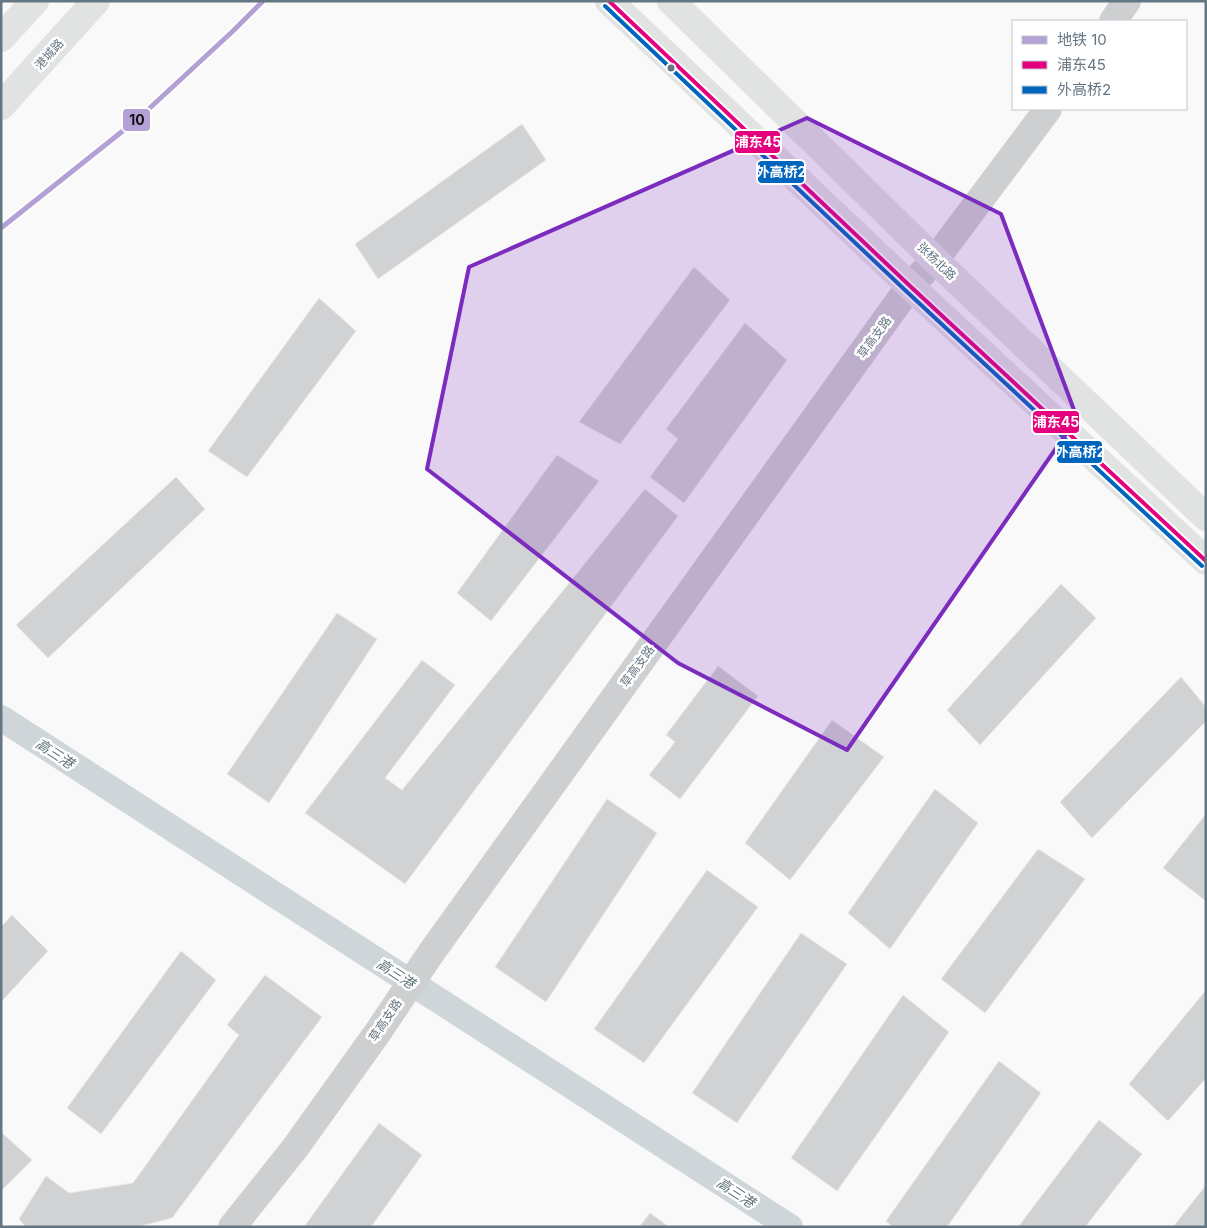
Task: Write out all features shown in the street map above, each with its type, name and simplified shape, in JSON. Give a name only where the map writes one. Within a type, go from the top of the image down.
[{"type":"main road","points":[[1,38],[35,1]]},
{"type":"main road","name":"港城路","points":[[1,106],[96,1]]},
{"type":"main road","points":[[609,1],[910,286],[1206,561]]},
{"type":"main road","name":"张杨北路","points":[[671,1],[935,260],[1206,517]]},
{"type":"street","points":[[1114,20],[1127,1]]},
{"type":"street","name":"草高支路","points":[[232,1227],[295,1148],[378,1032],[431,953],[910,286],[935,260],[1047,110]]},
{"type":"highlighted area","points":[[807,118],[1001,214],[1077,418],[847,750],[678,663],[427,469],[469,267]]},
{"type":"building","points":[[522,124],[546,160],[378,279],[355,244]]},
{"type":"building","points":[[694,267],[730,300],[620,444],[579,422]]},
{"type":"building","points":[[319,298],[356,331],[247,477],[208,451]]},
{"type":"building","points":[[745,323],[787,360],[684,503],[650,477],[678,439],[666,429]]},
{"type":"building","points":[[557,455],[599,481],[491,621],[457,593]]},
{"type":"building","points":[[176,477],[205,509],[48,658],[16,625]]},
{"type":"building","points":[[645,489],[678,516],[405,884],[305,813],[422,660],[455,685],[385,778],[402,790]]},
{"type":"building","points":[[1061,584],[1096,618],[980,745],[947,710]]},
{"type":"building","points":[[337,613],[377,639],[269,803],[227,774]]},
{"type":"building","points":[[718,666],[758,696],[680,799],[649,775],[675,742],[666,735]]},
{"type":"building","points":[[1181,677],[1206,707],[1206,721],[1092,838],[1060,802]]},
{"type":"building","points":[[832,720],[884,757],[790,880],[745,843]]},
{"type":"building","points":[[935,789],[978,823],[890,949],[848,913]]},
{"type":"building","points":[[607,799],[657,833],[546,1002],[495,967]]},
{"type":"building","points":[[1206,814],[1206,901],[1163,868]]},
{"type":"building","points":[[1038,849],[1085,879],[985,1013],[941,979]]},
{"type":"building","points":[[707,870],[758,907],[644,1063],[594,1029]]},
{"type":"building","points":[[12,915],[48,951],[1,1002],[1,927]]},
{"type":"building","points":[[801,933],[847,964],[737,1123],[692,1093]]},
{"type":"building","points":[[181,951],[216,980],[101,1134],[67,1108]]},
{"type":"building","points":[[265,975],[322,1017],[172,1218],[137,1227],[26,1227],[19,1219],[46,1176],[69,1193],[133,1183],[239,1035],[227,1025]]},
{"type":"building","points":[[1206,990],[1206,1078],[1168,1121],[1129,1084]]},
{"type":"building","points":[[903,995],[949,1032],[837,1191],[791,1158]]},
{"type":"building","points":[[999,1061],[1041,1093],[947,1227],[893,1227],[886,1221]]},
{"type":"building","points":[[1099,1120],[1142,1154],[1085,1227],[1018,1227]]},
{"type":"building","points":[[379,1123],[422,1155],[371,1227],[304,1227]]},
{"type":"building","points":[[1,1132],[32,1160],[1,1191]]},
{"type":"building","points":[[1206,1185],[1206,1227],[1173,1227]]},
{"type":"building","points":[[650,1213],[669,1227],[639,1227]]},
{"type":"waterway","name":"高三港","points":[[1,718],[790,1227]]},
{"type":"metro line","name":"10","points":[[1,228],[139,118],[263,1]]},
{"type":"transit line","name":"浦东45","points":[[609,1],[910,286],[1206,561]]},
{"type":"transit line","name":"外高桥2","points":[[605,6],[906,291],[1202,566]]}]
